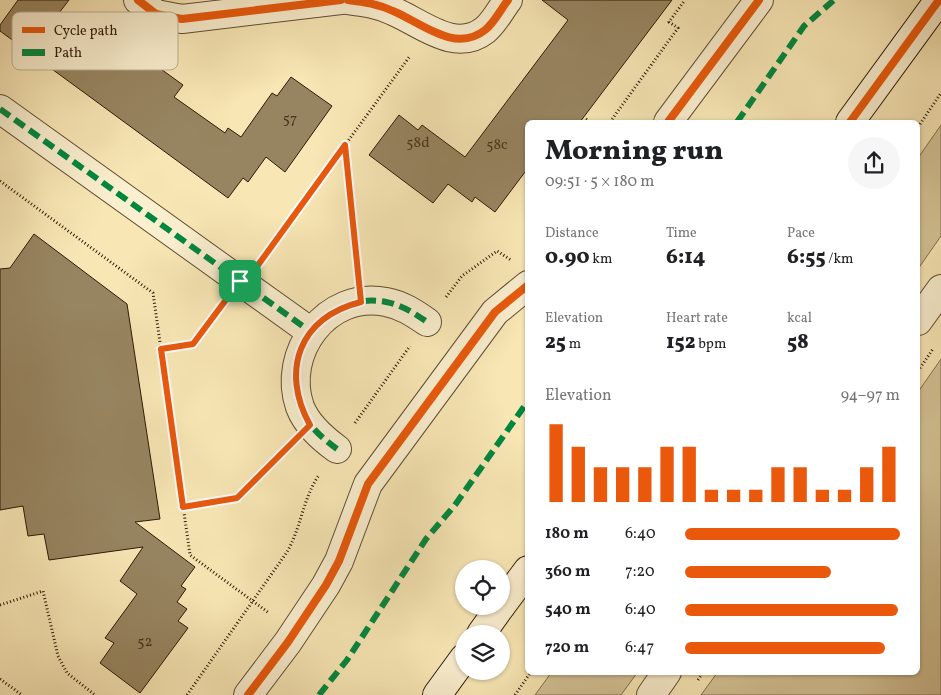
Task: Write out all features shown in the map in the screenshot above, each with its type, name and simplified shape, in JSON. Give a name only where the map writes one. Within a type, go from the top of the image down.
[{"type":"street","points":[[138,0],[153,12]]},
{"type":"street","points":[[178,18],[341,0]]},
{"type":"street","points":[[348,0],[369,3],[393,11],[430,30],[455,39],[472,37],[485,30],[508,0]]},
{"type":"street","points":[[669,120],[759,0]]},
{"type":"street","points":[[851,120],[939,0]]},
{"type":"street","points":[[0,109],[311,332]]},
{"type":"street","points":[[248,695],[295,632],[338,561],[368,484],[495,312],[525,287]]},
{"type":"street","points":[[920,319],[941,288]]},
{"type":"street","points":[[337,449],[322,438],[310,425],[300,408],[295,382],[296,368],[301,349],[311,332],[333,312],[361,302],[385,302],[407,309],[427,322]]},
{"type":"street","points":[[510,594],[525,574]]},
{"type":"street","points":[[437,695],[455,670]]},
{"type":"street","points":[[651,695],[665,675]]},
{"type":"path","points":[[611,120],[678,28],[669,22],[685,0]]},
{"type":"path","points":[[161,349],[193,344],[240,281],[253,272],[430,30]]},
{"type":"path","points":[[920,123],[941,93]]},
{"type":"path","points":[[345,145],[361,302]]},
{"type":"path","points":[[0,181],[153,293],[190,555],[295,632]]},
{"type":"path","points":[[920,368],[936,345]]},
{"type":"path","points":[[183,507],[237,498],[310,425]]},
{"type":"path","points":[[0,605],[43,591],[58,656],[67,674],[95,695]]},
{"type":"path","points":[[515,695],[529,675]]},
{"type":"path","points":[[0,679],[22,695]]},
{"type":"shaded area","points":[[941,125],[941,236],[920,266],[920,155]]},
{"type":"shaded area","points":[[941,359],[941,695],[701,695],[716,675],[920,675],[920,389]]},
{"type":"shaded area","points":[[550,675],[636,675],[621,695],[535,695]]},
{"type":"building","points":[[18,0],[69,0],[60,12],[12,12],[12,40],[0,31],[0,25]]},
{"type":"building","points":[[542,0],[672,0],[582,120],[525,120],[525,172],[495,212],[475,197],[472,202],[448,184],[433,203],[369,155],[399,115],[418,130],[422,125],[465,157],[568,20]]},
{"type":"building","points":[[53,70],[162,70],[183,85],[174,97],[225,133],[228,128],[241,137],[272,93],[277,96],[291,77],[332,106],[285,172],[266,157],[248,182],[243,178],[228,198]]},
{"type":"building","points":[[34,234],[127,304],[160,519],[135,522],[195,567],[181,586],[186,589],[177,602],[187,609],[178,621],[188,628],[140,693],[100,663],[114,643],[105,638],[137,594],[120,581],[143,547],[49,560],[44,534],[28,536],[23,506],[0,510],[0,269],[10,268]]},
{"type":"marked path","points":[[738,120],[804,26],[834,0]]},
{"type":"marked path","points":[[0,109],[311,332]]},
{"type":"marked path","points":[[337,449],[311,425],[300,407],[296,386],[297,366],[303,347],[314,330],[328,316],[345,306],[365,301],[386,302],[397,305],[427,322]]},
{"type":"marked path","points":[[319,695],[347,660],[426,539],[455,505],[525,405]]},
{"type":"cycle path","points":[[138,0],[153,12]]},
{"type":"cycle path","points":[[178,18],[341,0]]},
{"type":"cycle path","points":[[348,0],[382,7],[438,34],[462,39],[474,37],[485,30],[508,0]]},
{"type":"cycle path","points":[[669,120],[759,0]]},
{"type":"cycle path","points":[[851,120],[939,0]]},
{"type":"cycle path","points":[[248,695],[288,642],[326,585],[339,561],[368,484],[495,312],[525,287]]},
{"type":"route","points":[[345,145],[361,302],[347,305],[321,321],[311,332],[301,349],[296,368],[295,389],[300,408],[310,425],[237,498],[183,507],[161,349],[193,344],[240,281],[253,272],[345,145]]}]
